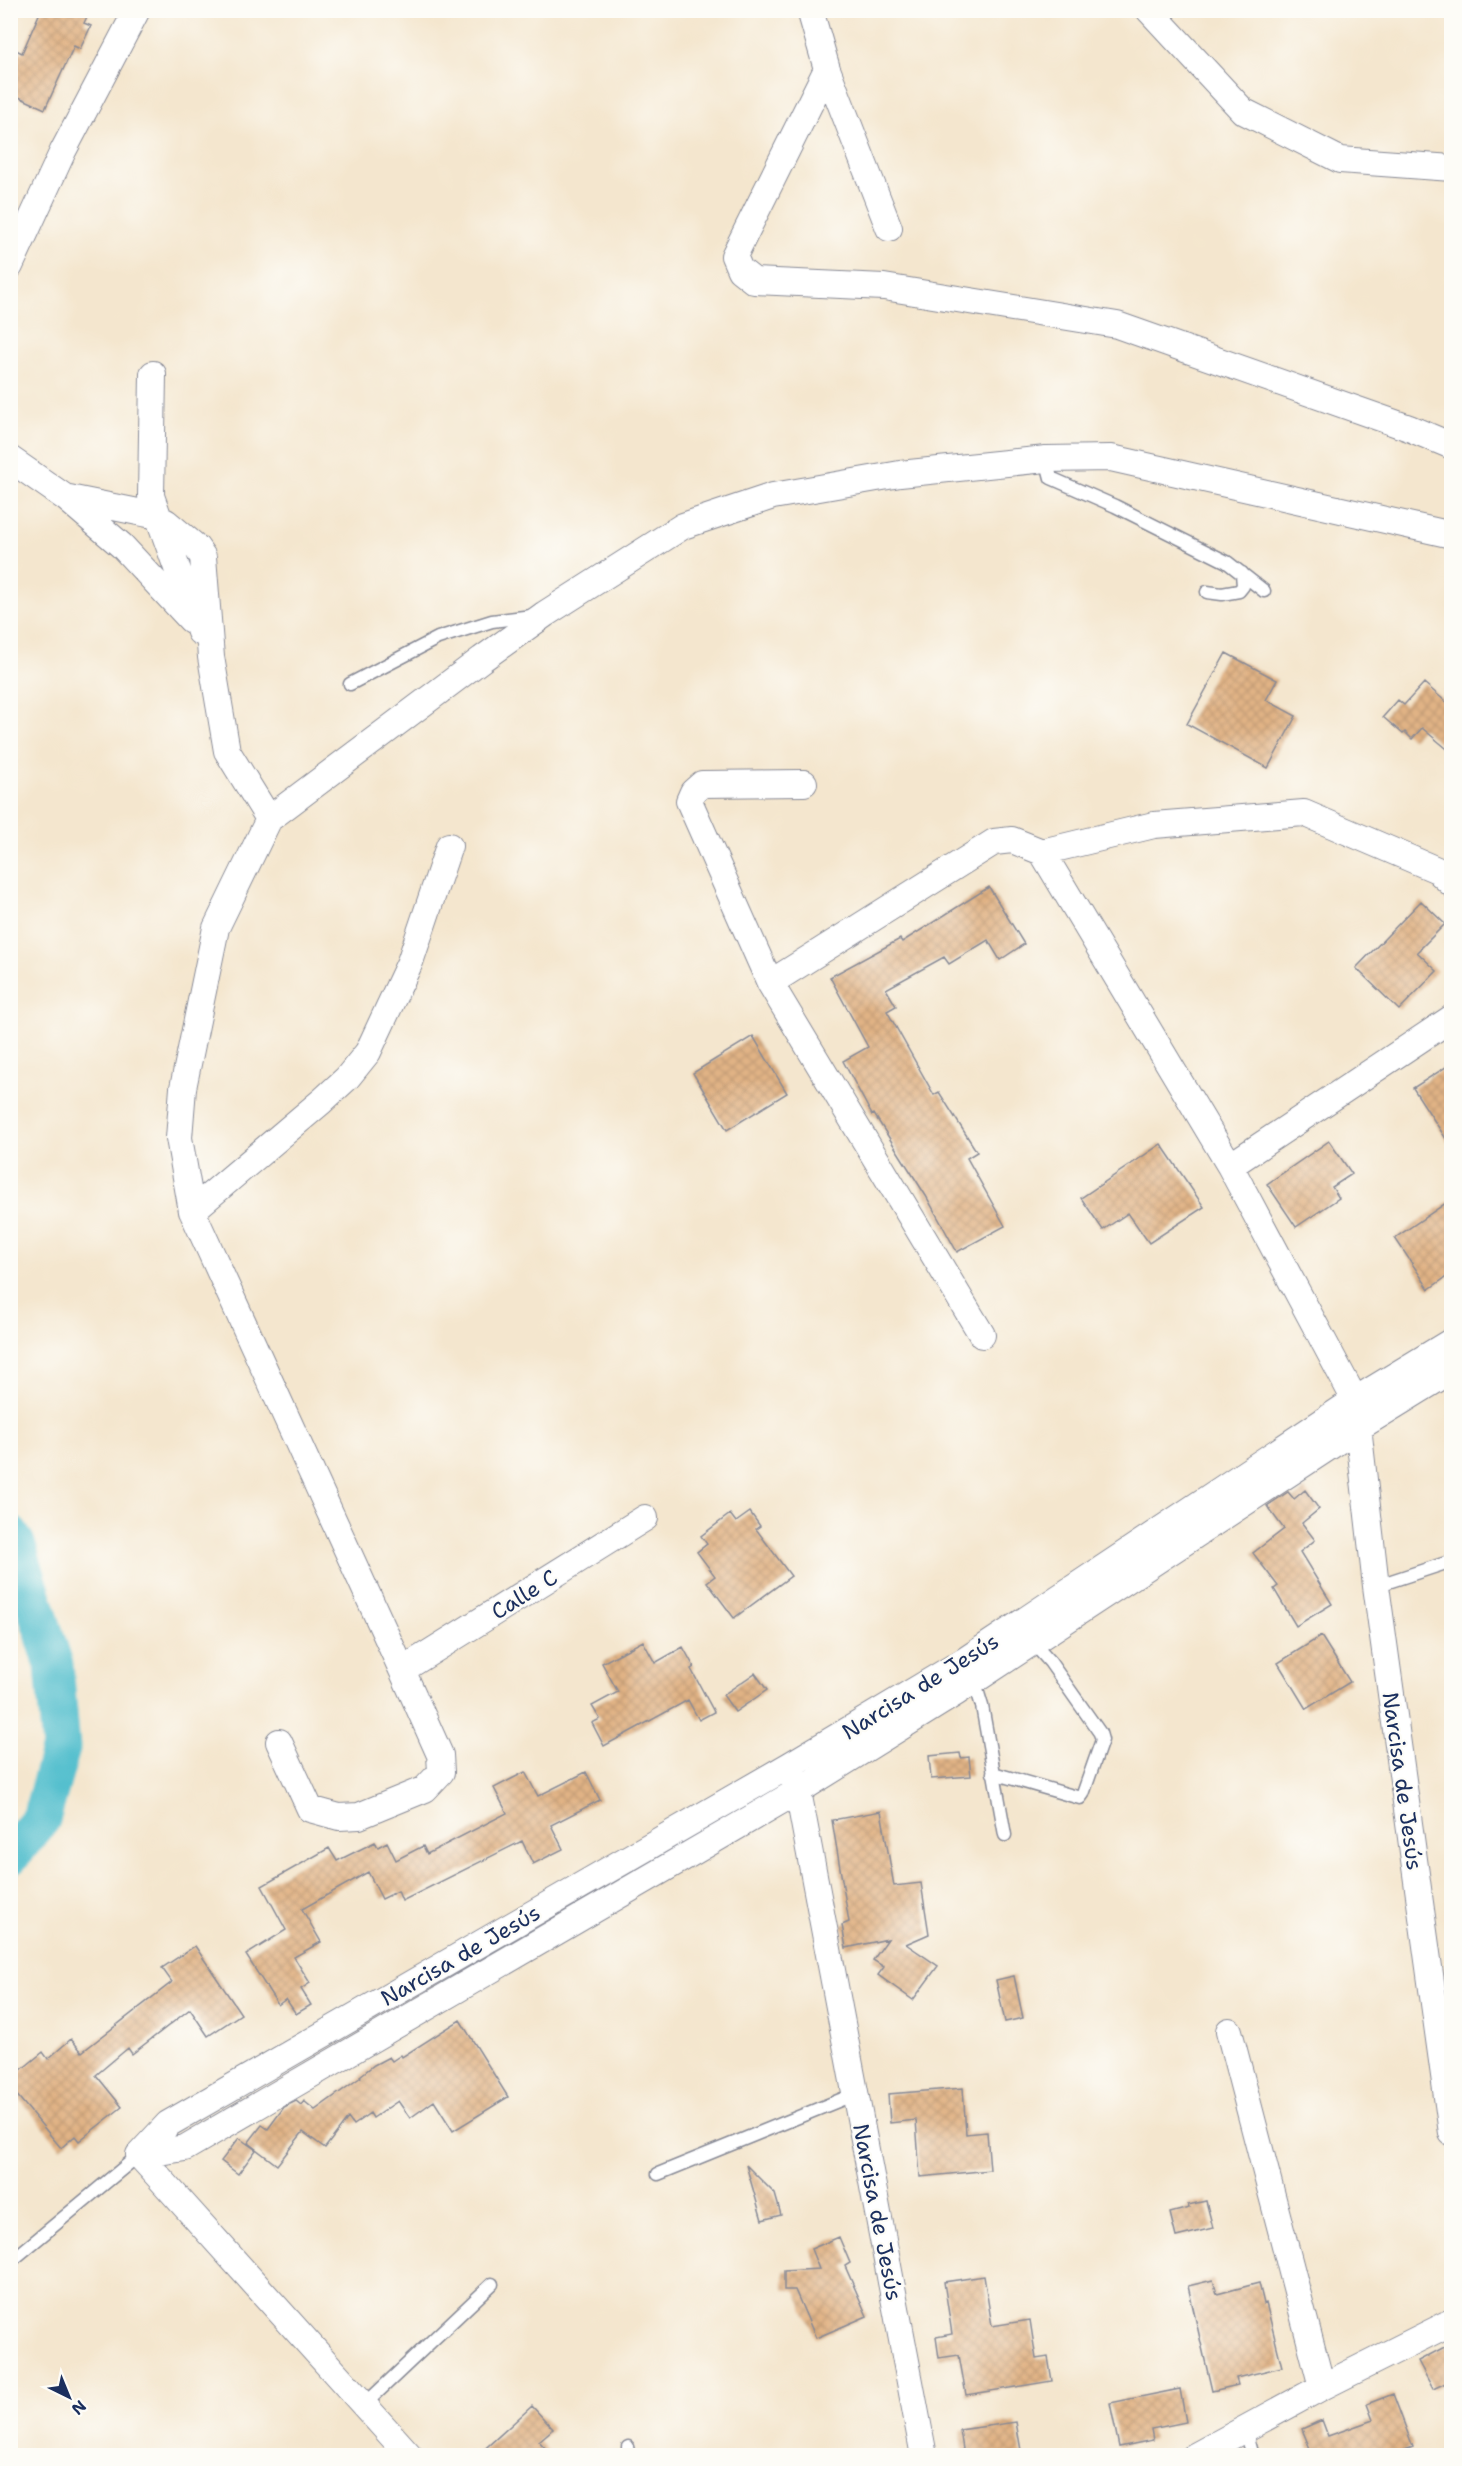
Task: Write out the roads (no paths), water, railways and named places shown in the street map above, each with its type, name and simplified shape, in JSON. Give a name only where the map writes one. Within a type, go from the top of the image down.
[{"type":"street","points":[[10,266],[63,151],[137,10]]},
{"type":"street","points":[[810,10],[827,69],[889,228]]},
{"type":"street","points":[[1149,10],[1243,111],[1340,160],[1452,168]]},
{"type":"street","points":[[827,69],[734,256],[740,270],[754,281],[884,287],[1117,325],[1409,428],[1452,446]]},
{"type":"street","points":[[153,374],[151,496],[211,657]]},
{"type":"street","points":[[279,1742],[310,1809],[339,1817],[359,1816],[425,1789],[441,1772],[440,1755],[192,1210],[178,1138],[183,1088],[216,928],[269,819],[545,614],[683,526],[773,496],[900,474],[1046,459],[1111,458],[1452,535]]},
{"type":"street","points":[[10,459],[66,498],[122,546],[199,629]]},
{"type":"street","points":[[66,498],[157,518],[196,547],[203,557],[211,657],[227,751],[269,819]]},
{"type":"street","points":[[804,783],[702,784],[693,792],[689,801],[770,983],[982,1335]]},
{"type":"street","points":[[770,983],[994,842],[1012,840],[1042,852],[1154,825],[1304,813],[1437,870],[1452,884]]},
{"type":"street","points":[[192,1210],[322,1101],[347,1078],[368,1052],[410,962],[449,846]]},
{"type":"street","points":[[1042,852],[1230,1166],[1355,1400],[1452,1341]]},
{"type":"street","points":[[1230,1166],[1452,1018]]},
{"type":"street","points":[[1358,1428],[1452,1370]]},
{"type":"street","name":"Narcisa de Jesús","points":[[139,2155],[185,2148],[798,1791],[1355,1400],[1376,1586],[1452,2133]]},
{"type":"street","name":"Narcisa de Jesús","points":[[139,2155],[168,2124],[790,1766],[969,1670],[1032,1641],[1358,1428]]},
{"type":"street","name":"Calle C","points":[[402,1670],[645,1518]]},
{"type":"street","name":"Narcisa de Jesús","points":[[790,1766],[798,1791],[924,2456]]},
{"type":"street","points":[[1229,2031],[1322,2387]]},
{"type":"street","points":[[139,2155],[410,2456]]},
{"type":"street","points":[[1195,2456],[1245,2431],[1322,2387],[1452,2322]]},
{"type":"lane","points":[[1046,459],[1051,478],[1114,506],[1227,562],[1264,591]]},
{"type":"lane","points":[[1207,592],[1222,594],[1239,591],[1243,586],[1242,573]]},
{"type":"lane","points":[[350,684],[438,638],[492,621],[545,614]]},
{"type":"lane","points":[[1376,1586],[1452,1561]]},
{"type":"lane","points":[[993,1773],[1080,1798],[1102,1740],[1100,1732],[1050,1662],[1032,1641]]},
{"type":"lane","points":[[969,1670],[982,1706],[1005,1835]]},
{"type":"lane","points":[[658,2174],[855,2094]]},
{"type":"lane","points":[[10,2262],[139,2155]]},
{"type":"lane","points":[[364,2405],[492,2284]]},
{"type":"lane","points":[[1245,2431],[1252,2456]]},
{"type":"waterway","points":[[10,1535],[16,1544],[54,1665],[61,1748],[41,1819],[10,1856]]}]
